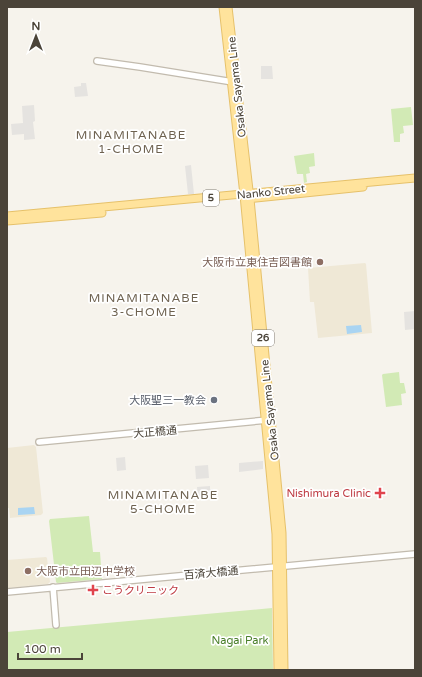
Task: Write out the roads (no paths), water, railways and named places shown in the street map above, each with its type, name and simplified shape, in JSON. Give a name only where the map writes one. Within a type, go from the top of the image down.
[{"type":"main road","name":"Osaka Sayama Line","points":[[223,7],[234,82]]},
{"type":"main road","name":"Osaka Sayama Line","points":[[228,7],[234,82],[247,197],[268,420],[282,533],[278,670]]},
{"type":"main road","name":"Nanko Street","points":[[7,216],[247,197],[415,178]]},
{"type":"main road","name":"Nanko Street","points":[[7,220],[415,182]]},
{"type":"main road","name":"Osaka Sayama Line","points":[[280,567],[284,670]]},
{"type":"street","points":[[97,61],[234,82]]},
{"type":"street","name":"大正橋通","points":[[39,442],[268,420]]},
{"type":"street","name":"百済大橋通","points":[[7,592],[415,554]]},
{"type":"street","points":[[53,588],[56,625]]},
{"type":"water","points":[[361,325],[362,332],[347,334],[346,326]]},
{"type":"water","points":[[34,507],[35,514],[18,515],[18,508]]},
{"type":"place","name":"大阪市立東住吉図書館","points":[[320,262]]},
{"type":"place","name":"大阪聖三一教会","points":[[214,400]]},
{"type":"place","name":"Nishimura Clinic","points":[[380,493]]},
{"type":"place","name":"大阪市立田辺中学校","points":[[28,571]]},
{"type":"place","name":"こうクリニック","points":[[93,590]]},
{"type":"district","name":"MINAMITANABE 1-CHOME","points":[[131,142]]},
{"type":"district","name":"MINAMITANABE 3-CHOME","points":[[144,305]]},
{"type":"district","name":"MINAMITANABE 5-CHOME","points":[[163,502]]},
{"type":"park label","name":"Nagai Park","points":[[240,640]]}]
